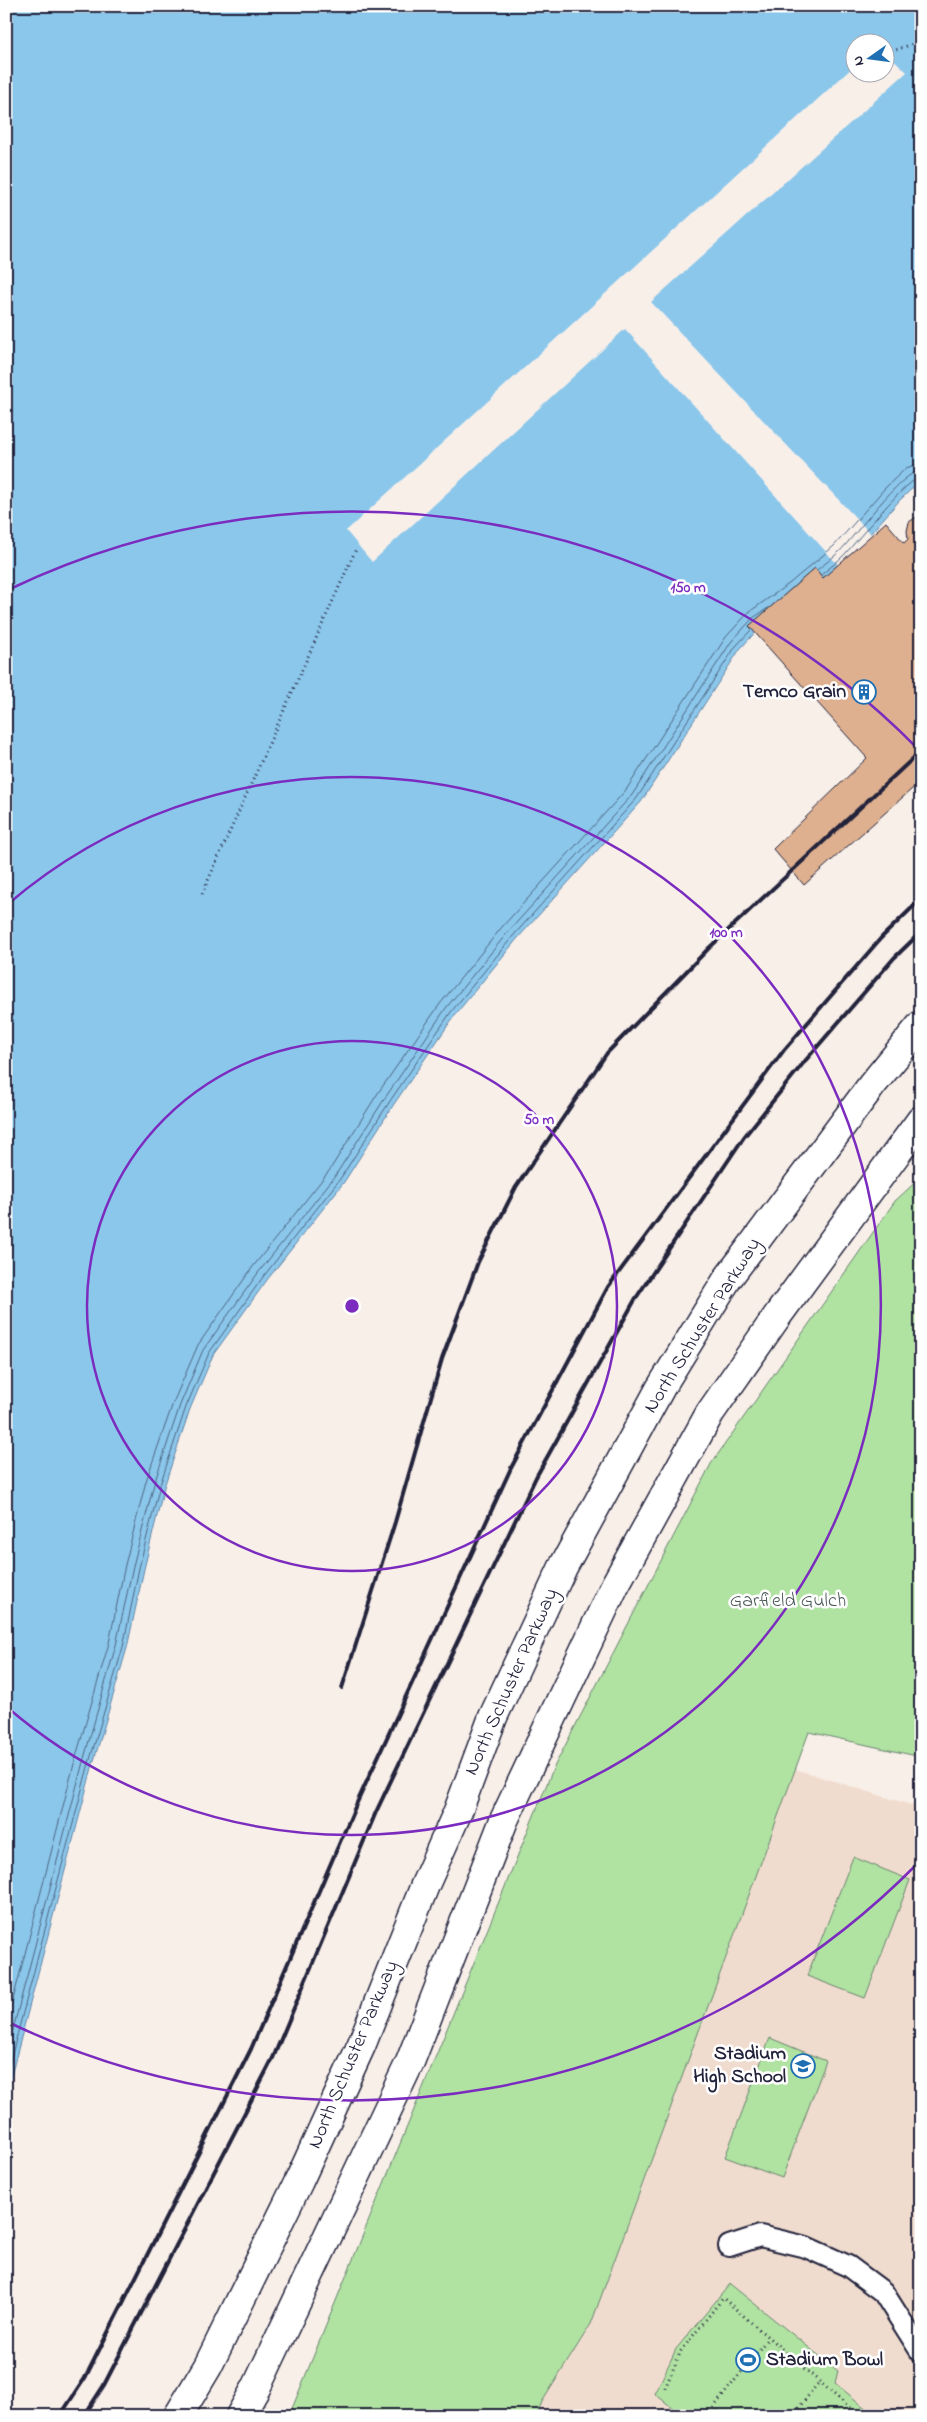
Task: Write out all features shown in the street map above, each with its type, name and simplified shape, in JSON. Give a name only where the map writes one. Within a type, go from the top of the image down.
[{"type":"highway","name":"North Schuster Parkway","points":[[178,2416],[208,2366],[299,2181],[357,2055],[458,1811],[493,1716],[563,1567],[662,1387],[728,1278],[872,1085],[921,1025]]},
{"type":"highway","points":[[240,2416],[256,2388],[410,2062],[504,1820],[615,1585],[710,1414],[778,1315],[921,1120]]},
{"type":"lane","points":[[729,2246],[760,2236],[806,2246],[848,2266],[883,2292],[921,2352]]},
{"type":"path","points":[[894,51],[921,41]]},
{"type":"path","points":[[202,894],[356,549]]},
{"type":"path","points":[[665,2388],[681,2351],[723,2298],[859,2416]]},
{"type":"path","points":[[706,2416],[768,2338]]},
{"type":"path","points":[[792,2416],[820,2381]]},
{"type":"shaded area","name":"Stadium High School","points":[[795,1769],[921,1808],[921,2416],[536,2416],[542,2402],[591,2324]]},
{"type":"green space","name":"Garfield Gulch","points":[[921,1177],[921,1757],[809,1732],[591,2324],[542,2402],[536,2416],[289,2416],[553,1769],[711,1464],[895,1201]]},
{"type":"green space","points":[[853,1857],[910,1880],[865,1998],[807,1976]]},
{"type":"green space","points":[[770,2038],[826,2061],[782,2178],[725,2157]]},
{"type":"green space","name":"Stadium Bowl","points":[[730,2284],[838,2371],[835,2383],[875,2416],[726,2416],[716,2409],[711,2416],[683,2416],[655,2394],[676,2349]]},
{"type":"water","points":[[6,6],[921,6],[921,480],[899,501],[847,560],[761,626],[740,649],[641,802],[517,939],[455,1015],[394,1104],[344,1182],[267,1280],[213,1355],[190,1409],[164,1487],[127,1648],[93,1764],[6,2095]]},
{"type":"pier","points":[[894,60],[907,72],[651,302],[872,535],[838,565],[625,329],[372,562],[346,531],[844,75],[844,82],[894,82]]},
{"type":"building","name":"Temco Grain","points":[[921,514],[921,781],[804,885],[773,849],[867,758],[749,626],[815,568],[823,578],[886,522],[904,543],[908,539],[909,522]]},
{"type":"building","points":[[899,2409],[908,2416],[894,2416]]},
{"type":"railway","points":[[342,1688],[395,1522],[442,1359],[478,1262],[516,1187],[607,1053],[709,948],[921,751]]},
{"type":"railway","points":[[60,2416],[85,2378],[251,2049],[355,1807],[511,1468],[608,1287],[784,1050],[881,938],[921,899]]},
{"type":"railway","points":[[84,2416],[104,2385],[273,2058],[376,1812],[536,1477],[636,1298],[744,1137],[805,1061],[894,958],[921,932]]},
{"type":"place","name":"Temco Grain","points":[[864,692]]},
{"type":"place","name":"Stadium High School","points":[[803,2066]]},
{"type":"place","name":"Stadium Bowl","points":[[748,2360]]}]
